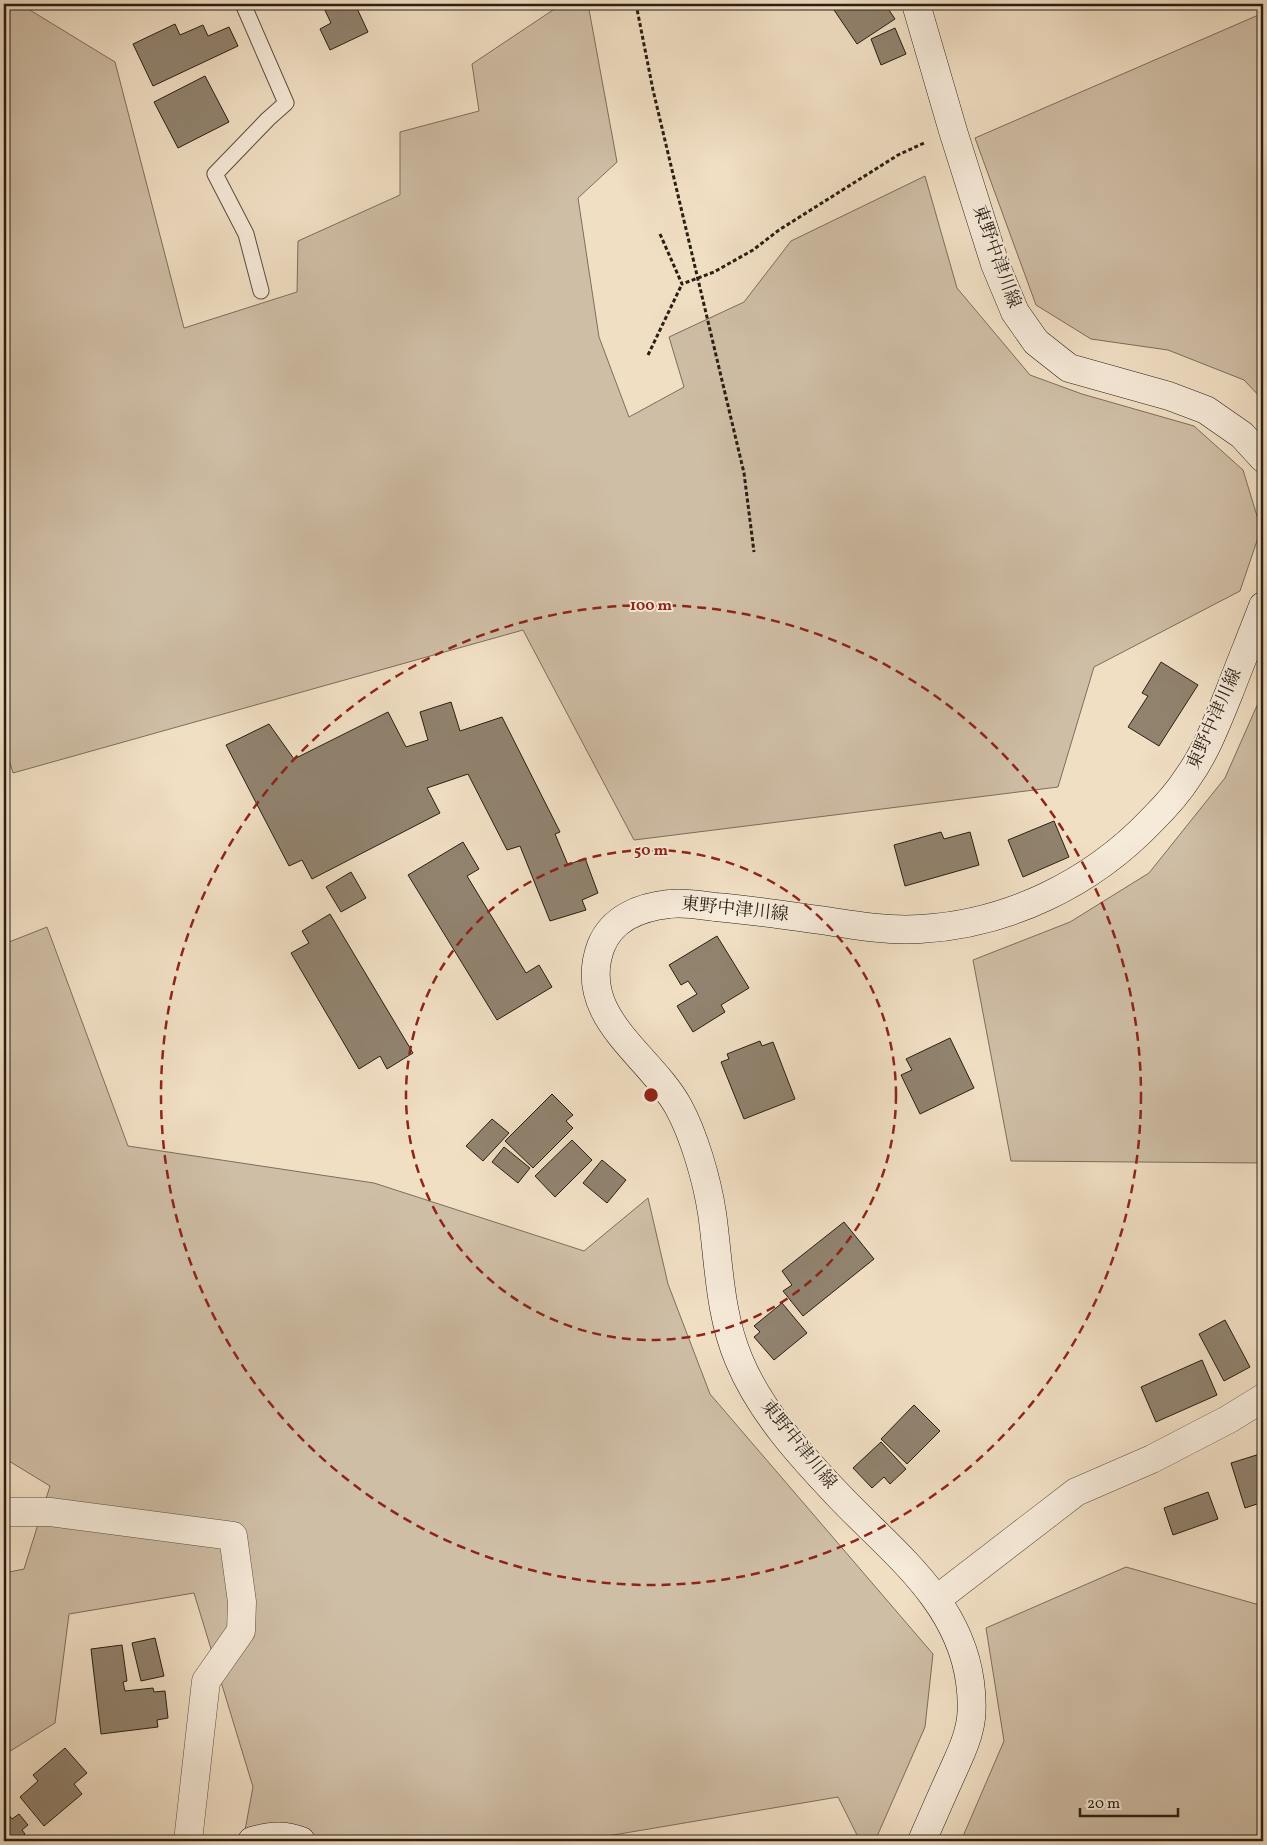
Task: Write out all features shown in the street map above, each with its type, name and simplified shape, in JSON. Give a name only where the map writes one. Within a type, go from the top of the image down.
[{"type":"main road","name":"東野中津川線","points":[[916,4],[952,131],[995,264],[1015,312],[1036,342],[1070,368],[1169,396],[1206,410],[1242,435],[1263,458]]},
{"type":"main road","name":"東野中津川線","points":[[922,1841],[969,1729],[972,1698],[969,1672],[962,1647],[953,1624],[938,1599],[836,1493],[767,1413],[739,1361],[729,1331],[720,1289],[711,1208],[692,1138],[678,1105],[656,1074],[626,1042],[607,1017],[597,992],[596,966],[602,942],[617,923],[640,910],[673,903],[752,910],[876,929],[917,930],[954,926],[989,918],[1022,908],[1053,894],[1105,862],[1127,844],[1152,821],[1188,778],[1217,723],[1263,606]]},
{"type":"main road","points":[[938,1599],[1076,1492],[1152,1459],[1229,1419],[1263,1398]]},
{"type":"main road","points":[[4,1512],[50,1512],[232,1536],[242,1602],[241,1631],[206,1681],[188,1841]]},
{"type":"main road","points":[[252,1841],[270,1836],[291,1837],[301,1841]]},
{"type":"lane","points":[[244,4],[286,103],[215,174],[246,234],[261,291]]},
{"type":"path","points":[[636,4],[653,90],[696,278],[744,473],[754,552]]},
{"type":"path","points":[[648,355],[682,284],[714,272],[753,250],[779,230],[898,155],[952,131]]},
{"type":"path","points":[[660,234],[682,284]]},
{"type":"shaded area","points":[[4,4],[20,4],[115,62],[184,328],[297,292],[298,241],[400,195],[400,132],[479,111],[472,64],[562,4],[588,4],[617,162],[578,198],[599,337],[629,417],[684,387],[669,337],[744,302],[791,241],[925,176],[957,288],[1030,375],[1082,394],[1194,426],[1243,470],[1261,529],[1240,591],[1094,667],[1058,787],[634,840],[523,630],[13,773],[4,744]]},
{"type":"shaded area","points":[[1263,13],[1263,400],[1244,380],[1168,350],[1091,339],[1036,305],[975,138]]},
{"type":"shaded area","points":[[1263,692],[1263,1163],[1011,1161],[973,960],[1070,922],[1149,873],[1225,778]]},
{"type":"shaded area","points":[[47,927],[128,1146],[374,1183],[584,1251],[648,1198],[668,1284],[710,1394],[933,1654],[925,1727],[875,1841],[860,1841],[838,1797],[578,1841],[243,1841],[253,1787],[194,1593],[69,1614],[55,1723],[4,1755],[4,1573],[24,1569],[50,1486],[4,1458],[4,944]]},
{"type":"shaded area","points":[[1126,1567],[1263,1606],[1263,1841],[961,1841],[1004,1741],[986,1628]]},
{"type":"building","points":[[322,4],[355,4],[368,32],[330,50],[320,29],[331,23]]},
{"type":"building","points":[[830,4],[885,4],[895,19],[857,44]]},
{"type":"building","points":[[175,24],[180,35],[203,25],[208,36],[229,27],[238,46],[153,86],[133,44]]},
{"type":"building","points":[[895,28],[906,54],[881,65],[871,39]]},
{"type":"building","points":[[205,76],[229,122],[178,148],[154,102]]},
{"type":"building","points":[[1161,662],[1198,685],[1159,746],[1128,727],[1148,696],[1142,693]]},
{"type":"building","points":[[451,702],[460,731],[502,717],[560,832],[555,834],[568,865],[585,858],[598,893],[582,900],[586,910],[550,921],[520,846],[507,850],[468,774],[427,788],[440,813],[312,879],[302,860],[289,866],[226,745],[269,724],[294,759],[388,712],[406,747],[428,740],[420,712]]},
{"type":"building","points":[[1054,821],[1069,857],[1023,877],[1008,840]]},
{"type":"building","points":[[941,832],[944,839],[970,832],[979,865],[905,886],[894,845]]},
{"type":"building","points":[[463,842],[479,869],[467,876],[526,973],[539,965],[552,987],[497,1020],[408,875]]},
{"type":"building","points":[[351,872],[366,898],[341,912],[326,887]]},
{"type":"building","points":[[330,914],[413,1053],[387,1069],[380,1056],[359,1069],[291,953],[309,943],[302,931]]},
{"type":"building","points":[[717,936],[749,988],[721,1005],[725,1012],[693,1032],[677,1006],[697,994],[688,981],[681,985],[669,965]]},
{"type":"building","points":[[950,1038],[974,1088],[920,1114],[901,1075],[912,1070],[906,1059]]},
{"type":"building","points":[[760,1041],[762,1046],[773,1042],[795,1099],[744,1119],[721,1062],[729,1059],[727,1054]]},
{"type":"building","points":[[552,1094],[573,1115],[566,1121],[573,1128],[533,1168],[505,1141]]},
{"type":"building","points":[[492,1119],[509,1133],[483,1161],[466,1146]]},
{"type":"building","points":[[572,1140],[592,1160],[555,1197],[535,1176]]},
{"type":"building","points":[[504,1147],[530,1168],[518,1183],[492,1162]]},
{"type":"building","points":[[602,1160],[626,1180],[607,1203],[583,1183]]},
{"type":"building","points":[[844,1222],[874,1259],[803,1316],[783,1291],[792,1285],[782,1271]]},
{"type":"building","points":[[782,1303],[807,1333],[774,1360],[754,1337],[760,1332],[754,1326]]},
{"type":"building","points":[[1225,1320],[1250,1367],[1224,1381],[1199,1334]]},
{"type":"building","points":[[1202,1360],[1217,1395],[1156,1422],[1141,1387]]},
{"type":"building","points":[[914,1405],[940,1431],[907,1464],[881,1439]]},
{"type":"building","points":[[881,1442],[906,1469],[890,1484],[884,1477],[872,1488],[853,1468]]},
{"type":"building","points":[[1263,1453],[1263,1502],[1245,1508],[1231,1463]]},
{"type":"building","points":[[1208,1492],[1218,1519],[1173,1535],[1164,1508]]},
{"type":"building","points":[[155,1638],[164,1676],[141,1681],[132,1643]]},
{"type":"building","points":[[122,1645],[127,1681],[123,1682],[125,1691],[153,1688],[154,1692],[165,1691],[168,1718],[157,1720],[158,1727],[101,1734],[91,1649]]},
{"type":"building","points":[[65,1748],[87,1773],[74,1784],[82,1794],[44,1826],[20,1797],[38,1781],[33,1775]]},
{"type":"building","points":[[4,1808],[12,1819],[19,1814],[28,1825],[22,1830],[25,1834],[17,1841],[4,1841]]}]
